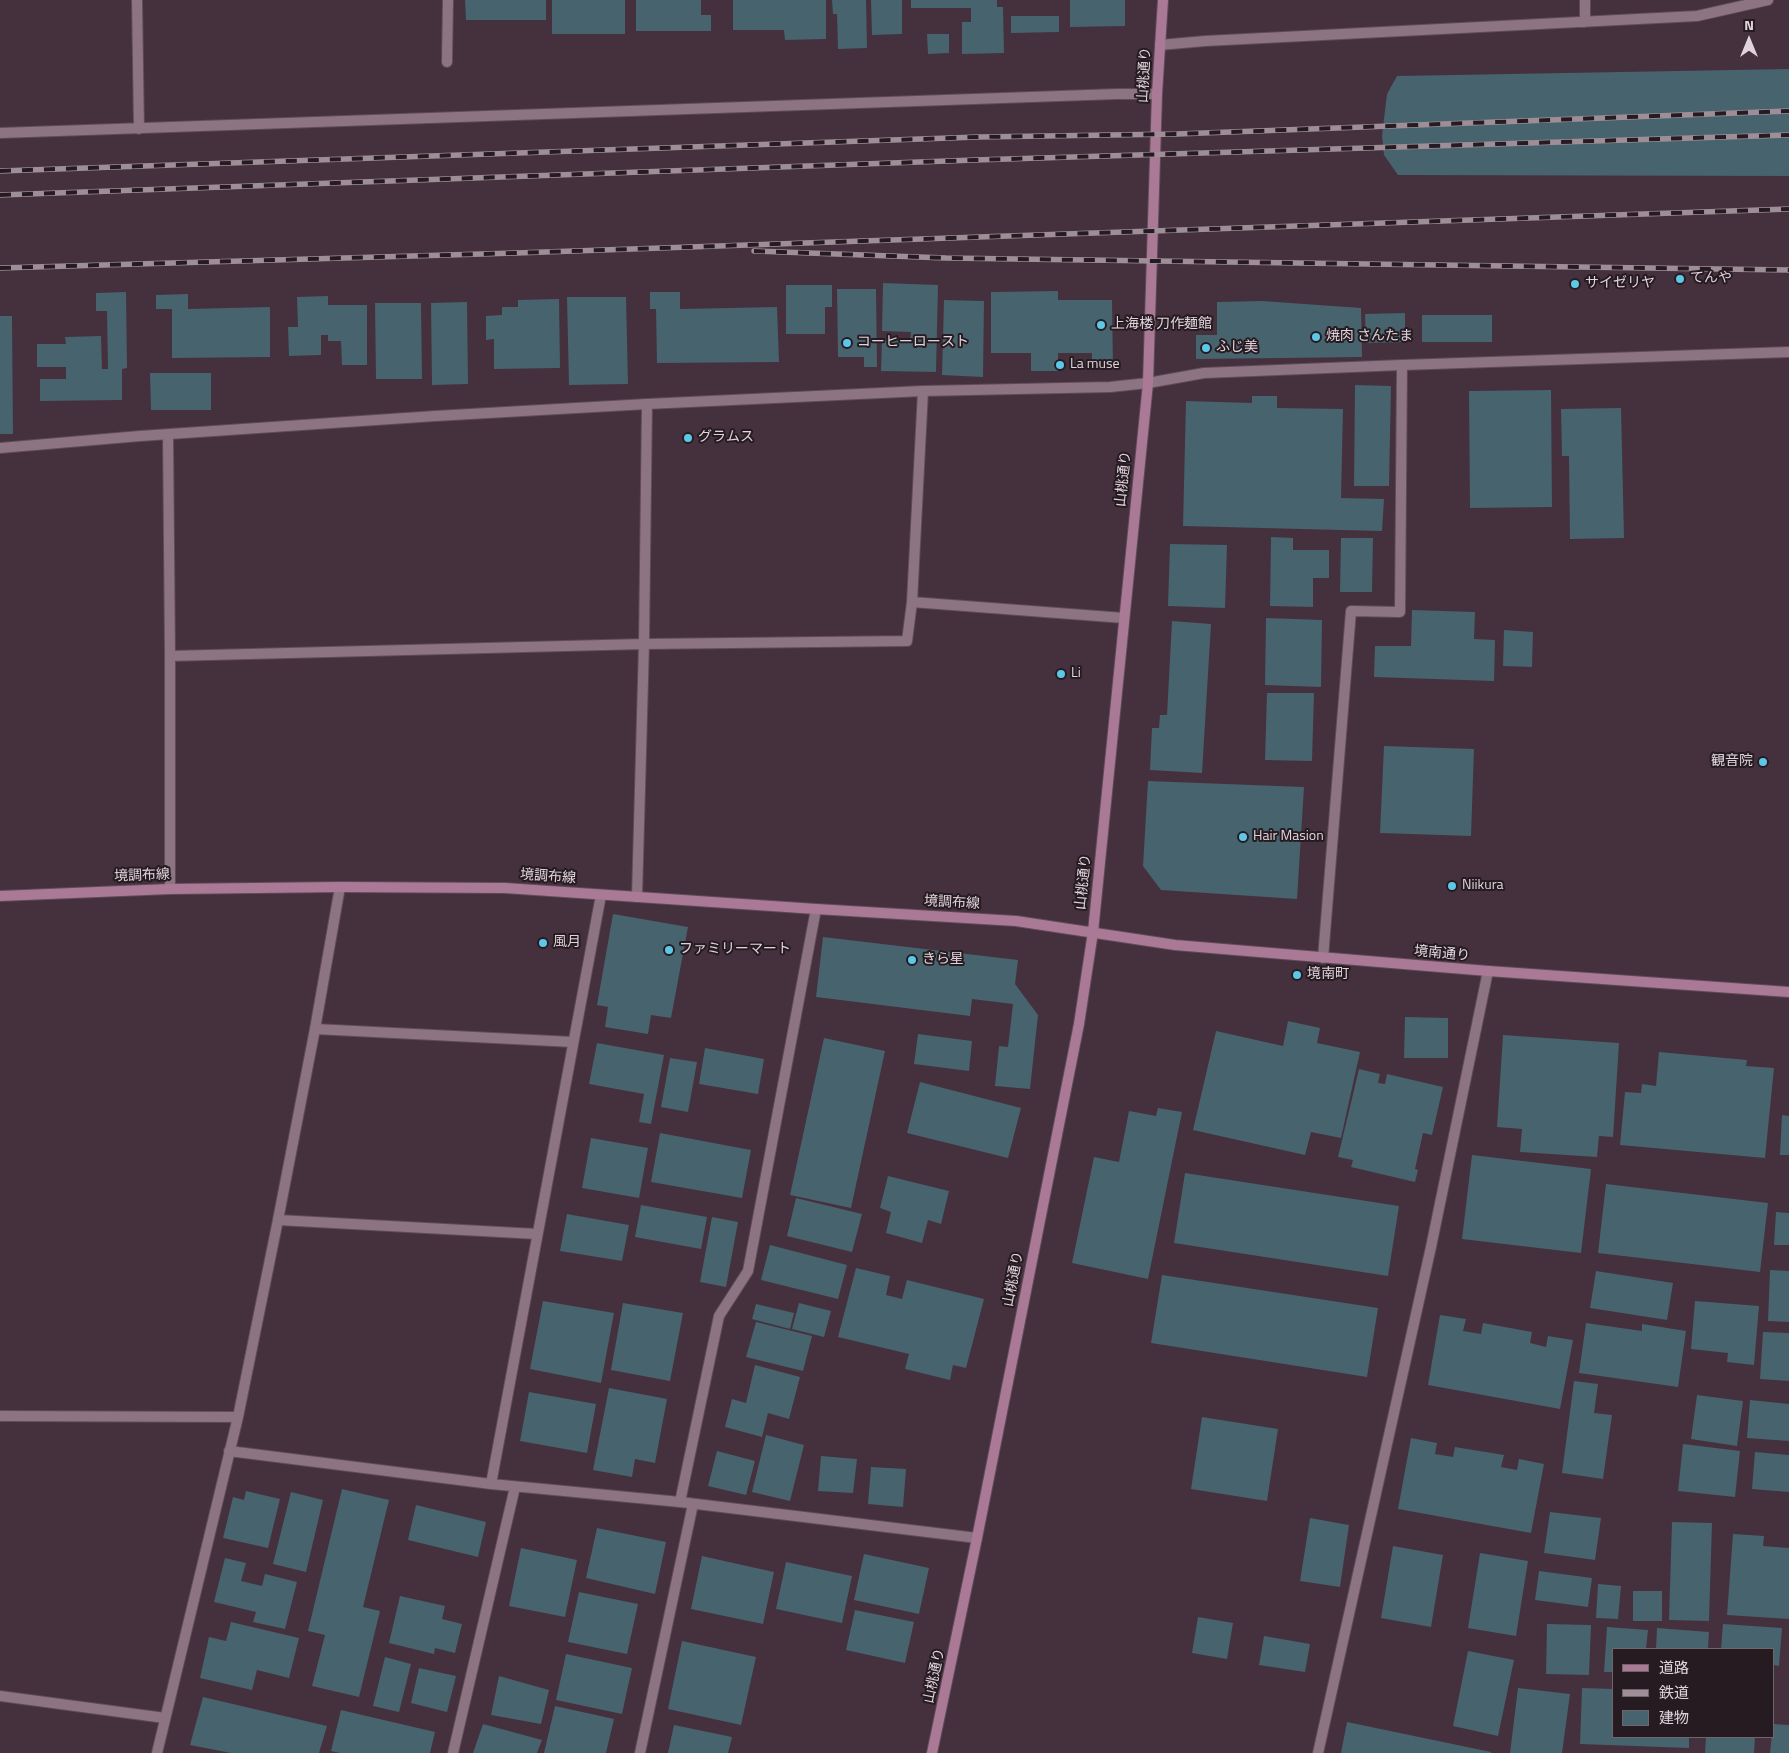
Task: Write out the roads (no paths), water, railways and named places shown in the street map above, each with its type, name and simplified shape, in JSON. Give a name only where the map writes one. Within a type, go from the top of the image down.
[{"type":"street","points":[[137,0],[139,129]]},
{"type":"street","points":[[447,62],[448,0]]},
{"type":"street","name":"山桃通り","points":[[932,1753],[977,1538],[1079,1024],[1093,932],[1148,382],[1157,94],[1162,0]]},
{"type":"street","points":[[1584,0],[1584,22]]},
{"type":"street","points":[[1160,45],[1205,41],[1698,16],[1768,0]]},
{"type":"street","points":[[0,133],[1157,94]]},
{"type":"street","points":[[0,448],[425,416],[923,391],[1110,386],[1204,373],[1402,364],[1789,352]]},
{"type":"street","points":[[1323,958],[1351,611],[1400,612],[1402,364]]},
{"type":"street","points":[[170,656],[644,644],[907,641],[912,602],[923,391]]},
{"type":"street","points":[[637,897],[644,644],[647,404]]},
{"type":"street","points":[[168,435],[170,889]]},
{"type":"street","points":[[912,602],[1124,618]]},
{"type":"street","points":[[157,1753],[238,1417],[315,1029],[340,887]]},
{"type":"street","name":"境調布線","points":[[0,896],[170,889],[505,888],[816,909],[1016,920],[1093,932]]},
{"type":"street","points":[[491,1484],[602,895]]},
{"type":"street","points":[[680,1502],[719,1316],[748,1272],[816,909]]},
{"type":"street","name":"境南通り","points":[[1093,932],[1175,945],[1323,958],[1789,992]]},
{"type":"street","points":[[1318,1753],[1425,1275],[1488,971]]},
{"type":"street","points":[[315,1029],[573,1042]]},
{"type":"street","points":[[278,1220],[537,1234]]},
{"type":"street","points":[[0,1416],[238,1417]]},
{"type":"street","points":[[229,1451],[491,1484],[680,1502],[977,1538]]},
{"type":"street","points":[[452,1753],[514,1486]]},
{"type":"street","points":[[640,1753],[693,1504]]},
{"type":"street","points":[[0,1696],[165,1718]]},
{"type":"railway","points":[[0,171],[978,137],[1177,134],[1789,111]]},
{"type":"railway","points":[[0,195],[975,160],[1789,135]]},
{"type":"railway","points":[[0,268],[516,253],[1789,209]]},
{"type":"railway","points":[[754,251],[946,258],[1789,270]]},
{"type":"place","name":"てんや","points":[[1680,279]]},
{"type":"place","name":"サイゼリヤ","points":[[1575,284]]},
{"type":"place","name":"上海楼 刀作麺館","points":[[1101,325]]},
{"type":"place","name":"焼肉 さんたま","points":[[1316,337]]},
{"type":"place","name":"コーヒーロースト","points":[[847,343]]},
{"type":"place","name":"ふじ美","points":[[1206,348]]},
{"type":"place","name":"La muse","points":[[1060,365]]},
{"type":"place","name":"グラムス","points":[[688,438]]},
{"type":"place","name":"Li","points":[[1061,674]]},
{"type":"place","name":"観音院","points":[[1763,762]]},
{"type":"place","name":"Hair Masion","points":[[1243,837]]},
{"type":"place","name":"Niikura","points":[[1452,886]]},
{"type":"place","name":"風月","points":[[543,943]]},
{"type":"place","name":"ファミリーマート","points":[[669,950]]},
{"type":"place","name":"きら星","points":[[912,960]]},
{"type":"place","name":"境南町","points":[[1297,975]]}]
